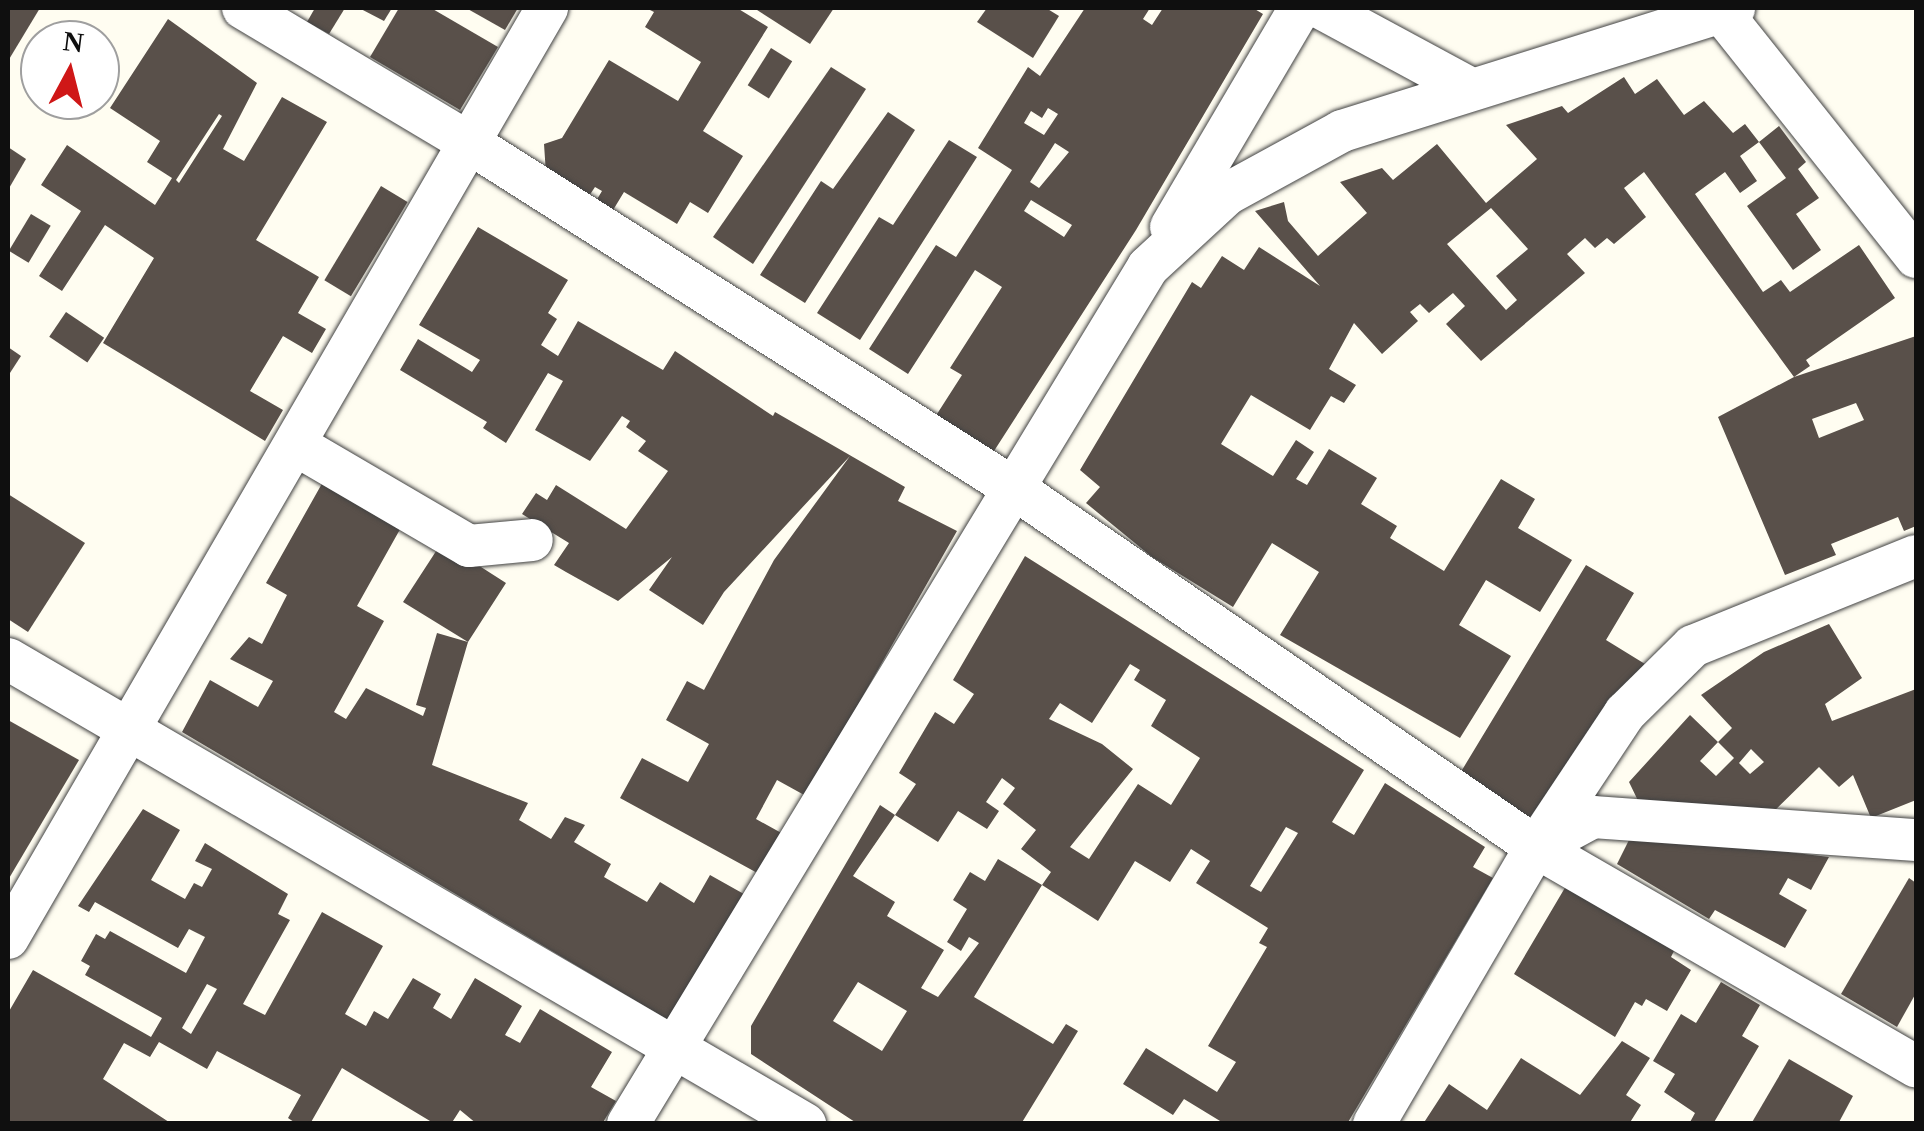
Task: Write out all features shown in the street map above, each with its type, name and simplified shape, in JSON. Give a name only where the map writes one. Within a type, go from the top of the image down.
[{"type":"street","points":[[243,8],[471,144],[1018,491],[1536,848],[1916,1066]]},
{"type":"street","points":[[8,938],[547,8]]},
{"type":"street","points":[[628,1124],[1018,491],[1300,8]]},
{"type":"street","points":[[1320,8],[1472,88]]},
{"type":"street","points":[[1148,267],[1226,194],[1342,131],[1728,10],[1916,257]]},
{"type":"street","points":[[296,445],[469,546],[532,540]]},
{"type":"street","points":[[1374,1124],[1536,848],[1624,713],[1693,646],[1916,556]]},
{"type":"street","points":[[8,659],[805,1124]]},
{"type":"street","points":[[1536,848],[1594,817],[1916,840]]},
{"type":"building","points":[[8,8],[40,8],[33,20],[20,20],[20,41],[8,61]]},
{"type":"building","points":[[315,8],[345,8],[329,34],[307,22]]},
{"type":"building","points":[[359,8],[392,8],[384,21]]},
{"type":"building","points":[[399,8],[431,8],[498,47],[460,110],[370,57]]},
{"type":"building","points":[[466,8],[518,8],[505,30]]},
{"type":"building","points":[[646,8],[737,8],[768,27],[703,131],[743,156],[708,213],[690,202],[677,224],[624,192],[607,220],[590,211],[602,191],[595,187],[587,199],[546,174],[544,144],[562,138],[609,60],[678,101],[701,62],[645,27],[654,12]]},
{"type":"building","points":[[754,8],[834,8],[810,44]]},
{"type":"building","points":[[987,8],[1046,8],[1059,16],[1033,58],[977,22]]},
{"type":"building","points":[[1085,8],[1150,8],[1143,19],[1152,25],[1163,8],[1253,8],[1263,14],[1136,230],[985,465],[928,428],[962,375],[950,368],[1002,287],[975,270],[908,374],[869,349],[936,245],[956,257],[1012,170],[978,148],[1028,67],[1040,76]],"holes":[[[1048,108],[1058,114],[1044,135],[1024,123],[1031,111],[1042,118]],[[1055,143],[1069,152],[1039,188],[1030,182]],[[1031,200],[1072,225],[1064,237],[1024,211]]]},
{"type":"building","points":[[168,19],[257,83],[223,149],[244,161],[282,97],[327,122],[256,240],[319,277],[298,313],[326,329],[312,353],[283,336],[250,391],[283,410],[265,441],[103,343],[154,258],[105,225],[62,291],[39,276],[81,211],[41,185],[67,145],[155,205],[172,178],[147,162],[160,141],[120,115],[120,93]],"holes":[[[219,114],[222,116],[179,183],[176,180]]]},
{"type":"building","points":[[771,48],[792,61],[769,99],[748,85]]},
{"type":"building","points":[[831,67],[866,89],[753,264],[713,237]]},
{"type":"building","points":[[1624,77],[1635,94],[1657,79],[1684,115],[1704,101],[1733,133],[1745,124],[1759,142],[1740,156],[1757,181],[1740,193],[1725,172],[1695,194],[1763,292],[1781,280],[1790,292],[1859,245],[1895,298],[1806,360],[1810,366],[1794,377],[1644,172],[1624,188],[1646,217],[1614,244],[1607,238],[1595,248],[1585,238],[1567,254],[1585,273],[1481,361],[1446,324],[1465,306],[1453,293],[1429,313],[1420,304],[1410,312],[1418,321],[1382,354],[1354,323],[1329,369],[1356,385],[1344,403],[1331,396],[1310,430],[1251,395],[1221,444],[1273,476],[1296,440],[1314,452],[1296,479],[1307,485],[1329,449],[1377,478],[1361,504],[1397,526],[1390,538],[1444,571],[1501,479],[1535,499],[1518,528],[1572,560],[1540,612],[1486,580],[1459,625],[1511,656],[1460,738],[1280,635],[1319,572],[1272,543],[1233,607],[1152,557],[1086,503],[1100,487],[1080,470],[1192,282],[1201,288],[1222,256],[1244,270],[1259,247],[1320,286],[1255,211],[1284,202],[1288,221],[1318,256],[1367,213],[1340,182],[1382,168],[1393,180],[1437,144],[1486,203],[1537,159],[1506,125],[1562,106],[1568,113]],"holes":[[[1491,208],[1528,249],[1496,276],[1517,300],[1506,310],[1447,244]]]},
{"type":"building","points":[[888,112],[915,130],[805,303],[760,275],[821,181],[833,189]]},
{"type":"building","points":[[1779,126],[1806,162],[1798,169],[1819,198],[1796,214],[1821,250],[1793,270],[1747,206],[1786,178],[1759,142]]},
{"type":"building","points":[[949,140],[977,157],[860,340],[817,313],[879,217],[893,225]]},
{"type":"building","points":[[8,147],[26,159],[8,190]]},
{"type":"building","points":[[381,186],[408,202],[351,296],[324,280]]},
{"type":"building","points":[[31,214],[51,226],[29,263],[9,251]]},
{"type":"building","points":[[478,227],[568,280],[548,313],[557,319],[541,345],[558,356],[578,321],[663,370],[675,351],[773,416],[775,412],[905,487],[898,501],[957,531],[806,796],[777,780],[756,819],[785,835],[761,875],[620,798],[642,758],[688,782],[709,744],[666,720],[687,681],[704,690],[774,560],[850,456],[724,592],[703,625],[649,590],[672,557],[618,601],[554,565],[569,543],[522,514],[536,493],[547,500],[556,485],[626,529],[668,471],[638,451],[646,441],[626,427],[630,421],[622,416],[590,461],[535,430],[563,381],[548,373],[506,443],[483,428],[487,422],[400,370],[418,339],[472,372],[480,360],[419,325]]},
{"type":"building","points":[[66,312],[104,338],[87,363],[49,337]]},
{"type":"building","points":[[1916,336],[1916,526],[1904,531],[1898,517],[1831,544],[1836,555],[1785,575],[1718,417],[1794,377]],"holes":[[[1856,403],[1864,420],[1819,438],[1812,419]]]},
{"type":"building","points":[[8,347],[21,356],[8,376]]},
{"type":"building","points":[[324,480],[403,524],[357,606],[384,621],[334,712],[346,719],[366,688],[423,716],[426,708],[416,705],[437,633],[468,642],[432,765],[528,803],[519,820],[551,839],[565,817],[585,825],[574,842],[611,864],[604,877],[647,902],[660,882],[694,903],[710,875],[751,898],[675,1024],[182,732],[210,680],[258,707],[273,681],[230,659],[249,637],[262,644],[287,595],[266,583]]},
{"type":"building","points":[[8,494],[85,543],[28,632],[8,619]]},
{"type":"building","points":[[442,542],[506,583],[468,642],[403,602]]},
{"type":"building","points":[[1025,556],[1364,770],[1332,822],[1354,835],[1385,783],[1485,847],[1473,867],[1493,878],[1347,1124],[1225,1124],[1184,1099],[1173,1115],[1123,1084],[1146,1048],[1217,1092],[1236,1062],[1208,1046],[1267,947],[1259,943],[1268,928],[1196,883],[1210,861],[1191,849],[1170,882],[1135,861],[1098,921],[1042,885],[1051,872],[1021,849],[1036,830],[1003,804],[1015,788],[1002,778],[986,802],[999,811],[987,829],[958,811],[938,842],[895,815],[916,784],[899,773],[935,712],[954,724],[974,694],[953,680]],"holes":[[[1130,664],[1140,670],[1134,680],[1166,700],[1151,726],[1200,758],[1171,805],[1138,784],[1089,859],[1070,847],[1133,769],[1102,744],[1049,719],[1060,703],[1092,723]],[[1286,827],[1298,833],[1261,892],[1250,886]]]},
{"type":"building","points":[[1586,565],[1634,593],[1606,640],[1645,664],[1531,819],[1459,775]]},
{"type":"building","points":[[1829,624],[1862,678],[1825,704],[1832,721],[1916,689],[1916,800],[1871,818],[1853,775],[1839,787],[1819,767],[1764,821],[1642,809],[1629,782],[1690,715],[1718,742],[1732,728],[1701,695],[1764,652]],"holes":[[[1718,742],[1734,758],[1716,776],[1700,761]],[[1751,749],[1764,762],[1750,774],[1739,763]]]},
{"type":"building","points":[[8,720],[79,760],[8,880]]},
{"type":"building","points":[[880,805],[895,815],[853,876],[895,902],[887,916],[944,950],[921,988],[938,997],[979,943],[969,937],[961,951],[947,942],[967,909],[953,900],[970,872],[985,881],[998,859],[1042,885],[974,997],[1053,1044],[1066,1024],[1078,1031],[1021,1124],[858,1124],[751,1054],[751,1026]],"holes":[[[858,982],[907,1011],[882,1051],[833,1021]]]},
{"type":"building","points":[[143,809],[180,830],[151,880],[185,899],[194,883],[202,887],[212,869],[195,861],[205,843],[288,894],[278,914],[290,920],[243,1004],[265,1015],[322,912],[383,946],[345,1014],[366,1026],[374,1011],[388,1019],[413,978],[441,994],[433,1008],[451,1019],[475,978],[522,1006],[505,1035],[520,1043],[540,1009],[612,1052],[591,1087],[616,1101],[602,1124],[477,1124],[460,1110],[451,1124],[435,1124],[342,1068],[310,1124],[297,1124],[288,1118],[301,1095],[217,1051],[207,1069],[159,1042],[150,1057],[124,1043],[103,1079],[172,1124],[8,1124],[8,1013],[33,970],[151,1037],[162,1018],[85,975],[90,966],[81,961],[96,934],[105,939],[110,931],[186,973],[205,937],[189,929],[178,948],[95,902],[89,912],[78,906]],"holes":[[[207,984],[217,989],[191,1034],[182,1028]]]},
{"type":"building","points":[[1631,836],[1829,857],[1811,890],[1788,878],[1779,894],[1807,910],[1785,948],[1715,910],[1709,919],[1617,864]]},
{"type":"building","points":[[1909,878],[1916,883],[1916,993],[1897,1027],[1841,994]]},
{"type":"building","points":[[1566,886],[1675,949],[1671,957],[1691,970],[1667,1011],[1646,999],[1642,1006],[1635,1002],[1615,1037],[1514,974]]},
{"type":"building","points":[[1721,982],[1760,1005],[1742,1036],[1759,1046],[1713,1124],[1689,1124],[1695,1113],[1664,1092],[1675,1074],[1653,1061],[1681,1014],[1696,1023]]},
{"type":"building","points":[[1622,1041],[1650,1058],[1626,1095],[1641,1105],[1629,1124],[1423,1124],[1449,1084],[1487,1110],[1521,1058],[1580,1095]]},
{"type":"building","points":[[1789,1059],[1853,1096],[1838,1124],[1751,1124]]}]
